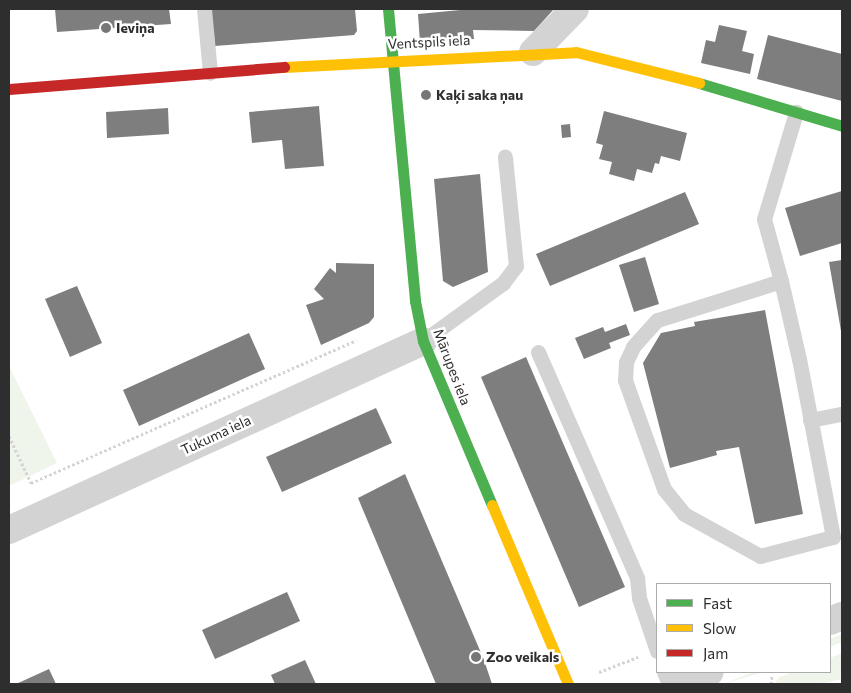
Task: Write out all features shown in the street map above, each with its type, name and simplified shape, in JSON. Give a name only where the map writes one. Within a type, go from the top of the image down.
[{"type":"street","name":"Mārupes iela","points":[[388,9],[415,302],[423,341],[568,684]]},
{"type":"street","points":[[533,52],[575,9]]},
{"type":"street","name":"Ventspils iela","points":[[9,89],[393,59],[533,52],[576,52],[842,126]]},
{"type":"street","name":"Tukuma iela","points":[[9,530],[423,341]]},
{"type":"street","points":[[680,684],[708,673]]},
{"type":"lane","points":[[204,9],[210,73]]},
{"type":"lane","points":[[781,281],[656,320],[633,347],[626,362],[625,380],[664,489],[684,514],[760,556],[833,537],[781,281],[764,219],[796,112]]},
{"type":"lane","points":[[423,341],[503,283],[516,266],[505,157]]},
{"type":"lane","points":[[538,352],[636,578],[639,598],[656,647]]},
{"type":"lane","points":[[810,420],[842,414]]},
{"type":"path","points":[[9,436],[31,483],[366,336]]},
{"type":"path","points":[[599,672],[656,650]]},
{"type":"path","points":[[771,684],[772,674]]},
{"type":"shaded area","points":[[9,366],[57,463],[9,486]]},
{"type":"shaded area","points":[[842,634],[842,642],[831,647],[831,639]]},
{"type":"shaded area","points":[[842,653],[842,679],[818,684],[775,684],[778,678],[790,673],[831,673],[831,658]]},
{"type":"shaded area","points":[[750,673],[761,673],[723,684]]},
{"type":"building","points":[[55,9],[169,9],[171,24],[57,32]]},
{"type":"building","points":[[211,9],[355,9],[357,31],[354,35],[215,46]]},
{"type":"building","points":[[471,9],[554,9],[534,31],[473,30],[474,39],[420,43],[418,14]]},
{"type":"building","points":[[719,25],[747,31],[742,51],[754,54],[750,74],[701,63],[706,40],[715,42]]},
{"type":"building","points":[[768,35],[842,54],[842,101],[757,79]]},
{"type":"building","points":[[319,106],[324,166],[285,169],[282,140],[252,143],[249,112]]},
{"type":"building","points":[[168,108],[169,134],[107,138],[106,112]]},
{"type":"building","points":[[604,111],[687,133],[680,161],[661,156],[659,164],[655,163],[652,173],[637,169],[634,181],[609,174],[612,162],[599,159],[603,145],[596,143]]},
{"type":"building","points":[[570,124],[571,137],[562,138],[561,125]]},
{"type":"building","points":[[480,174],[488,272],[453,287],[443,281],[434,179]]},
{"type":"building","points":[[842,191],[842,243],[800,256],[785,208]]},
{"type":"building","points":[[685,192],[699,224],[550,286],[536,254]]},
{"type":"building","points":[[645,257],[659,304],[634,312],[619,265]]},
{"type":"building","points":[[842,260],[842,331],[841,331],[829,262]]},
{"type":"building","points":[[336,263],[374,264],[374,317],[369,323],[321,345],[306,305],[324,299],[314,289],[330,268],[336,273]]},
{"type":"building","points":[[77,286],[102,343],[70,357],[45,299]]},
{"type":"building","points":[[765,310],[803,514],[755,524],[739,447],[716,451],[717,455],[670,468],[643,363],[661,333],[695,326],[694,322]]},
{"type":"building","points":[[626,324],[630,335],[609,343],[611,348],[584,359],[575,338],[603,327],[605,332]]},
{"type":"building","points":[[249,333],[265,369],[139,426],[123,390]]},
{"type":"building","points":[[526,357],[625,587],[579,607],[481,377]]},
{"type":"building","points":[[376,408],[392,443],[282,492],[266,457]]},
{"type":"building","points":[[405,474],[484,660],[492,684],[436,684],[358,498]]},
{"type":"building","points":[[287,592],[300,621],[215,659],[202,630]]},
{"type":"building","points":[[305,660],[316,684],[275,684],[271,675]]},
{"type":"building","points":[[49,669],[56,684],[16,684]]},
{"type":"traffic: fast","points":[[388,9],[415,301],[423,341],[492,505]]},
{"type":"traffic: fast","points":[[699,83],[842,126]]},
{"type":"traffic: slow","points":[[284,67],[576,52],[699,83]]},
{"type":"traffic: slow","points":[[492,505],[568,684]]},
{"type":"traffic: jam","points":[[9,89],[284,67]]},
{"type":"place","name":"Ieviņa","points":[[106,28]]},
{"type":"place","name":"Kaķi saka ņau","points":[[426,95]]},
{"type":"place","name":"Zoo veikals","points":[[476,657]]}]
